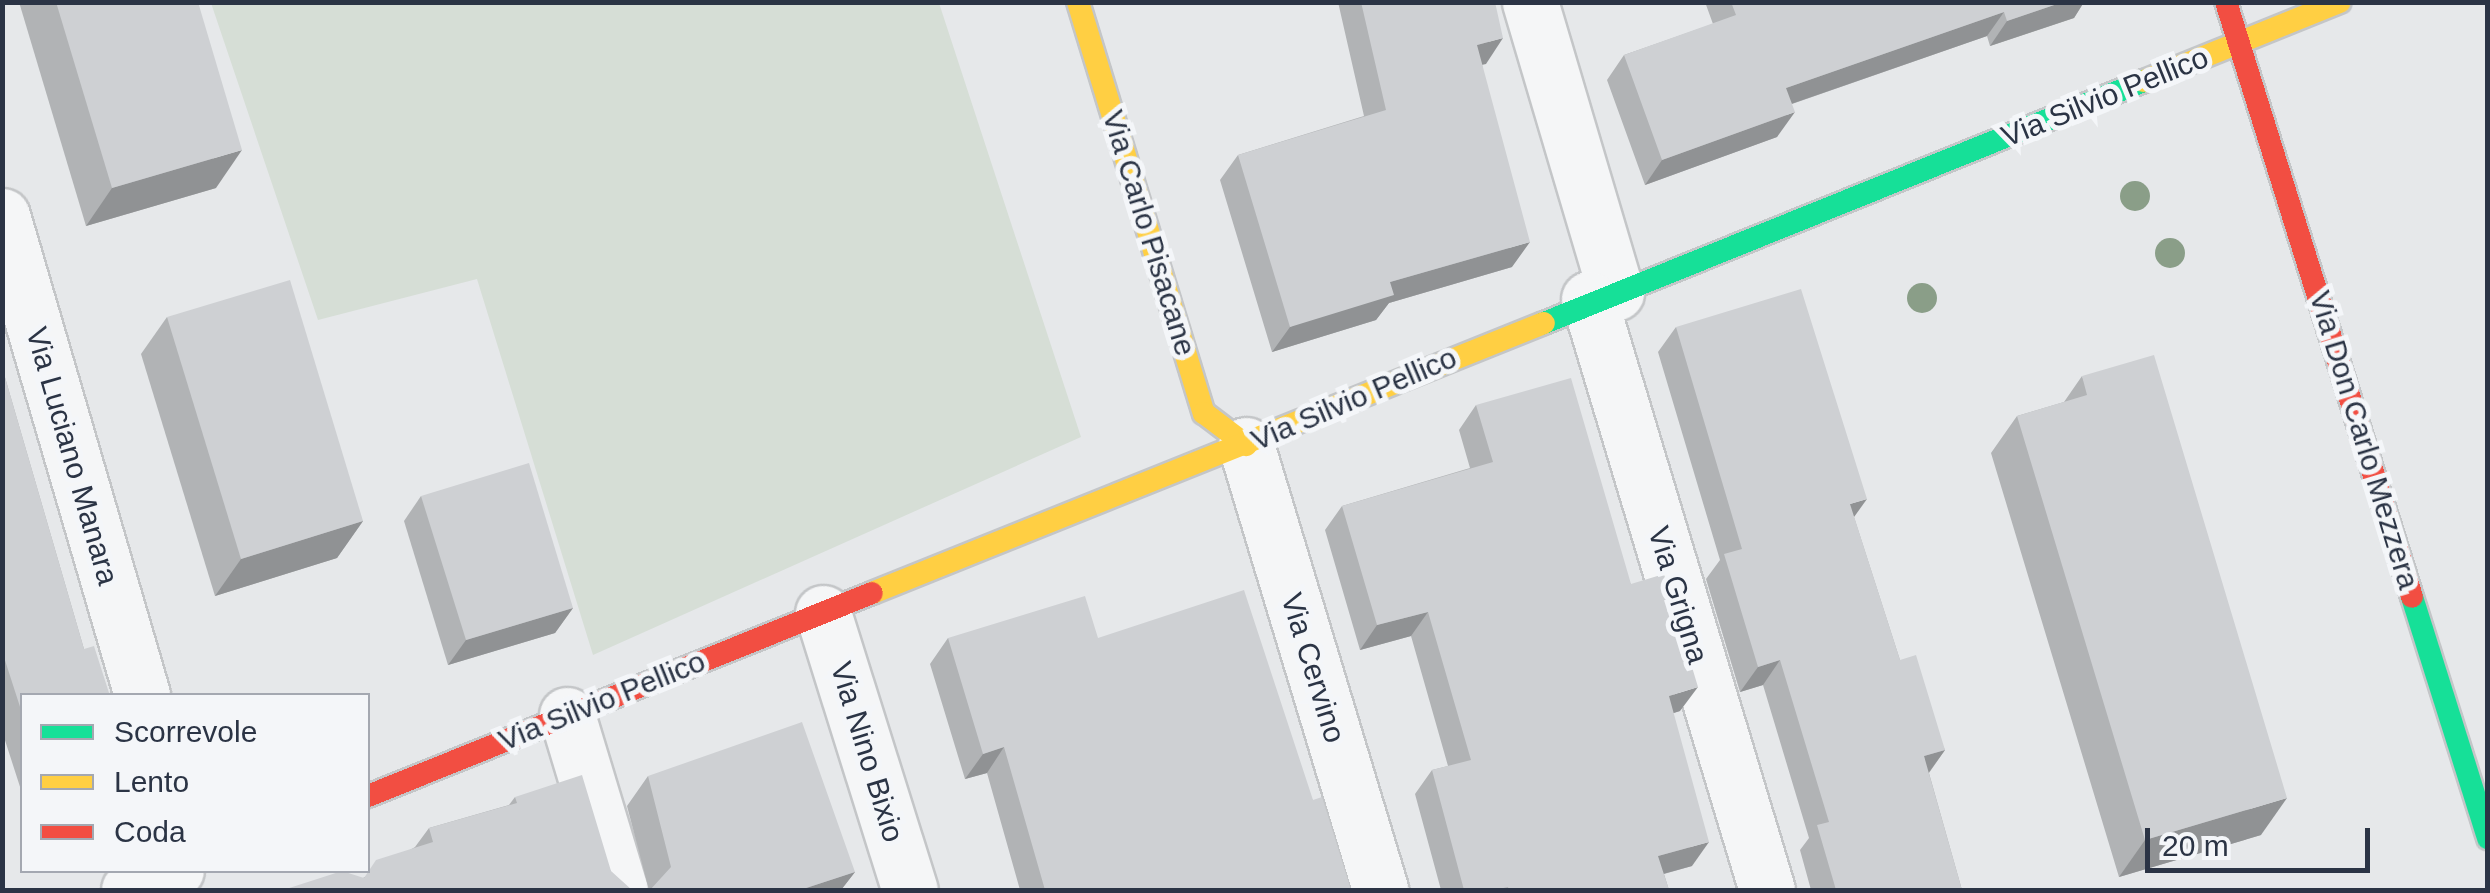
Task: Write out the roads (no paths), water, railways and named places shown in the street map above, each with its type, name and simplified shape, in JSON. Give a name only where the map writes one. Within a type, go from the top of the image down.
[{"type":"street","name":"Via Carlo Pisacane","points":[[1078,2],[1204,413],[1246,445]]},
{"type":"street","name":"Via Grigna","points":[[1530,2],[1603,296],[1766,890]]},
{"type":"street","name":"Via Don Carlo Mezzera","points":[[2226,2],[2488,838]]},
{"type":"street","name":"Via Silvio Pellico","points":[[370,795],[2340,2]]},
{"type":"street","name":"Via Luciano Manara","points":[[2,216],[141,693]]},
{"type":"street","name":"Via Cervino","points":[[1246,445],[1380,890]]},
{"type":"street","name":"Via Nino Bixio","points":[[823,613],[910,890]]},
{"type":"street","points":[[567,715],[620,890]]},
{"type":"street","points":[[129,890],[169,873]]}]
